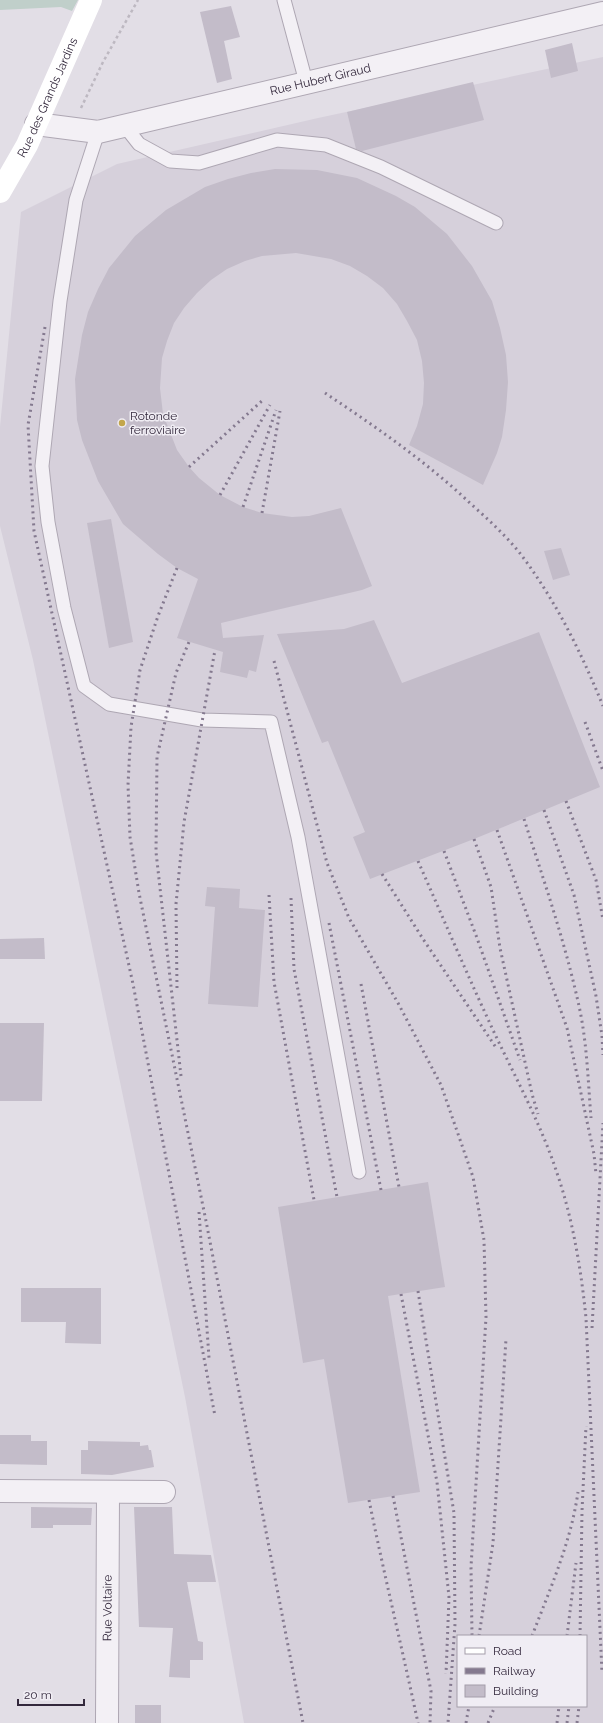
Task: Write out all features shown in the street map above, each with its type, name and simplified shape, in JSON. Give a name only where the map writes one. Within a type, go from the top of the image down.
[{"type":"main road","name":"Rue des Grands Jardins","points":[[0,192],[27,145],[91,0]]},
{"type":"street","name":"Rue Hubert Giraud","points":[[36,124],[98,132],[603,13]]},
{"type":"street","points":[[0,1491],[108,1493],[164,1492]]},
{"type":"street","name":"Rue Voltaire","points":[[107,1723],[108,1493]]},
{"type":"lane","points":[[284,0],[306,82]]},
{"type":"lane","points":[[124,125],[139,144],[170,161],[199,163],[277,140],[326,145],[381,167],[496,224]]},
{"type":"lane","points":[[98,132],[76,200],[60,301],[42,466],[48,522],[64,608],[84,686],[109,704],[202,720],[271,722],[298,837],[359,1172]]},
{"type":"path","points":[[72,129],[103,62],[138,0]]},
{"type":"shaded area","points":[[0,0],[78,0],[72,11],[61,7],[0,10]]},
{"type":"shaded area","points":[[603,57],[603,1723],[244,1723],[185,1397],[33,660],[0,526],[0,427],[21,212],[117,164],[318,118]]},
{"type":"building","points":[[231,6],[240,37],[224,41],[232,79],[217,83],[200,12]]},
{"type":"building","points":[[572,43],[578,71],[551,78],[545,50]]},
{"type":"building","points":[[473,82],[484,120],[362,151],[356,149],[347,112]]},
{"type":"building","name":"Rotonde ferroviaire","points":[[275,169],[317,170],[357,178],[396,196],[415,207],[447,234],[472,266],[492,301],[506,355],[508,382],[502,437],[497,453],[483,485],[409,445],[417,426],[423,404],[424,383],[422,361],[417,340],[397,304],[383,288],[367,276],[350,266],[331,259],[296,253],[262,256],[245,261],[227,269],[211,280],[197,293],[174,323],[162,358],[160,388],[163,414],[177,450],[199,478],[220,495],[243,507],[262,513],[292,517],[309,516],[341,508],[372,586],[362,590],[221,623],[223,638],[264,635],[256,672],[249,670],[247,678],[220,672],[223,652],[177,638],[198,579],[177,568],[123,524],[98,481],[82,440],[77,420],[75,379],[82,335],[88,312],[109,268],[135,236],[166,210],[205,187],[251,173]]},
{"type":"building","points":[[111,519],[133,642],[109,648],[87,523]]},
{"type":"building","points":[[561,548],[570,575],[553,580],[544,551]]},
{"type":"building","points":[[374,620],[402,683],[539,632],[600,787],[474,839],[370,879],[353,837],[365,832],[328,741],[322,743],[277,634],[344,629]]},
{"type":"building","points":[[207,887],[240,889],[239,908],[265,910],[258,1007],[208,1004],[215,907],[205,906]]},
{"type":"building","points":[[44,938],[45,959],[0,959],[0,939]]},
{"type":"building","points":[[0,1023],[44,1023],[42,1101],[0,1101]]},
{"type":"building","points":[[428,1182],[445,1287],[388,1296],[420,1492],[348,1503],[324,1359],[303,1363],[278,1207]]},
{"type":"building","points":[[21,1288],[101,1288],[101,1344],[65,1343],[66,1322],[21,1322]]},
{"type":"building","points":[[0,1435],[31,1435],[31,1441],[47,1441],[47,1465],[0,1464]]},
{"type":"building","points":[[88,1441],[140,1442],[140,1446],[148,1445],[149,1450],[151,1450],[154,1467],[112,1475],[81,1474],[81,1450],[88,1450]]},
{"type":"building","points":[[31,1507],[92,1508],[91,1525],[53,1525],[53,1528],[31,1528]]},
{"type":"building","points":[[134,1507],[172,1507],[174,1554],[211,1555],[216,1582],[187,1582],[198,1641],[203,1642],[203,1660],[190,1660],[190,1678],[169,1677],[173,1628],[139,1627]]},
{"type":"building","points":[[135,1705],[161,1705],[161,1723],[135,1723]]},
{"type":"railway","points":[[45,327],[28,425],[34,531],[133,984],[215,1416]]},
{"type":"railway","points":[[325,393],[382,432],[437,474],[491,522],[514,546],[532,570],[556,607],[586,666],[603,706]]},
{"type":"railway","points":[[189,467],[264,399]]},
{"type":"railway","points":[[220,495],[270,405]]},
{"type":"railway","points":[[243,507],[276,410]]},
{"type":"railway","points":[[262,513],[280,411]]},
{"type":"railway","points":[[177,568],[158,616],[140,670],[131,727],[128,785],[130,837],[139,893],[206,1221],[303,1723]]},
{"type":"railway","points":[[181,1076],[156,852],[157,757],[176,673],[189,642]]},
{"type":"railway","points":[[177,988],[176,904],[184,822],[215,650]]},
{"type":"railway","points":[[274,661],[327,863],[349,918],[398,1003],[441,1085],[473,1177],[484,1240],[486,1317],[471,1567],[472,1635]]},
{"type":"railway","points":[[585,722],[603,771]]},
{"type":"railway","points":[[566,801],[596,880],[603,920]]},
{"type":"railway","points":[[544,810],[574,895],[596,996],[602,1036],[603,1055]]},
{"type":"railway","points":[[524,819],[561,935],[579,1006],[586,1048],[591,1118]]},
{"type":"railway","points":[[497,830],[567,1028],[594,1154],[596,1174]]},
{"type":"railway","points":[[474,839],[491,887],[500,948],[532,1094],[538,1114]]},
{"type":"railway","points":[[444,851],[477,938],[520,1060]]},
{"type":"railway","points":[[418,861],[483,1009],[551,1155],[568,1209],[582,1281],[586,1318],[602,1673]]},
{"type":"railway","points":[[382,874],[423,939],[497,1049]]},
{"type":"railway","points":[[269,895],[274,982],[314,1200]]},
{"type":"railway","points":[[291,898],[294,969],[337,1197]]},
{"type":"railway","points":[[329,923],[381,1190]]},
{"type":"railway","points":[[361,984],[399,1187]]},
{"type":"railway","points":[[592,1328],[603,1123]]},
{"type":"railway","points":[[199,1212],[209,1358]]},
{"type":"railway","points":[[418,1291],[454,1513],[455,1624],[448,1723]]},
{"type":"railway","points":[[401,1294],[437,1482],[449,1597],[446,1674]]},
{"type":"railway","points":[[479,1635],[493,1543],[506,1339]]},
{"type":"railway","points":[[580,1635],[582,1511],[586,1426]]},
{"type":"railway","points":[[532,1635],[553,1583],[565,1547],[575,1511],[578,1492]]},
{"type":"railway","points":[[393,1496],[431,1691],[430,1723]]},
{"type":"railway","points":[[369,1500],[418,1723]]},
{"type":"railway","points":[[567,1635],[576,1563]]},
{"type":"railway","points":[[466,1723],[469,1707]]},
{"type":"railway","points":[[488,1723],[495,1707]]},
{"type":"railway","points":[[557,1723],[559,1707]]},
{"type":"railway","points":[[567,1723],[569,1707]]},
{"type":"railway","points":[[577,1723],[579,1707]]},
{"type":"place","name":"Rotonde ferroviaire","points":[[122,423]]}]
